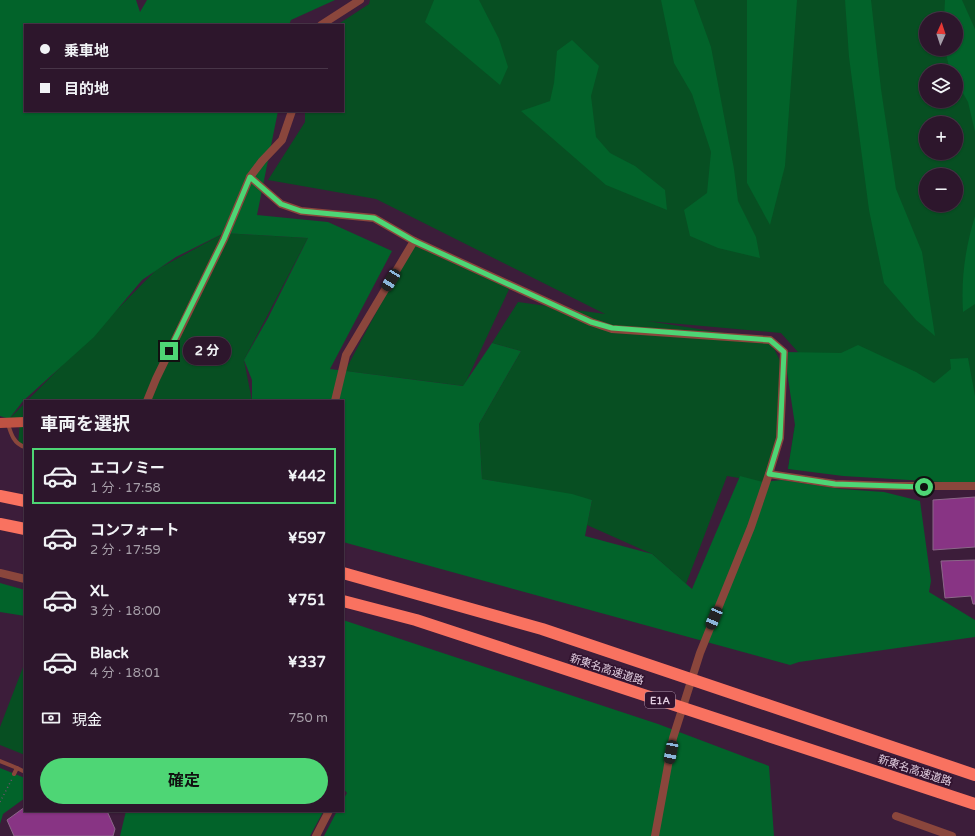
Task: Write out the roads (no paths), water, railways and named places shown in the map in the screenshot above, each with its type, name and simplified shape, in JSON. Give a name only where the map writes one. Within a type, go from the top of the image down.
[{"type":"highway","points":[[0,496],[24,501]]},
{"type":"highway","points":[[0,524],[24,529]]},
{"type":"highway","name":"新東名高速道路","points":[[344,573],[542,629],[975,774]]},
{"type":"highway","name":"新東名高速道路","points":[[344,601],[416,620],[975,804]]},
{"type":"street","points":[[323,24],[360,0]]},
{"type":"street","points":[[147,400],[156,379],[224,239],[250,177],[262,161],[282,140],[292,112]]},
{"type":"street","points":[[250,177],[281,204],[301,211],[374,218],[414,241],[591,322],[612,328],[770,340],[784,352],[780,438],[751,527],[700,653],[673,738],[655,836]]},
{"type":"street","points":[[335,400],[346,354],[414,241]]},
{"type":"street","points":[[4,422],[24,422]]},
{"type":"street","points":[[769,474],[835,484],[975,486]]},
{"type":"street","points":[[0,572],[24,579]]},
{"type":"street","points":[[316,836],[329,812]]},
{"type":"street","points":[[896,816],[952,836]]},
{"type":"lane","points":[[4,422],[18,445],[24,448]]},
{"type":"lane","points":[[0,761],[24,772]]},
{"type":"lane","points":[[14,774],[17,768]]}]
